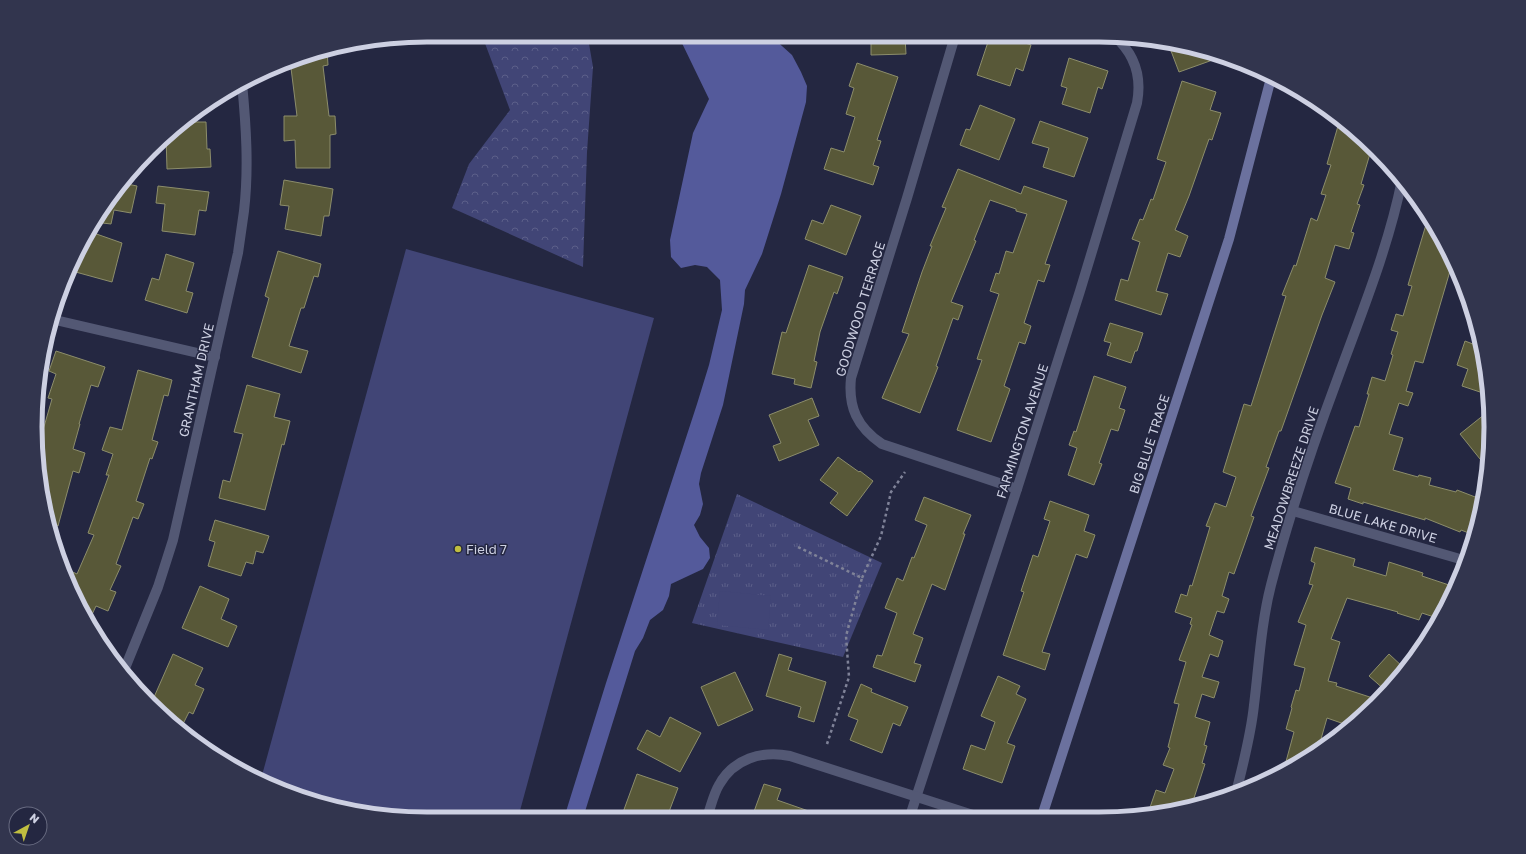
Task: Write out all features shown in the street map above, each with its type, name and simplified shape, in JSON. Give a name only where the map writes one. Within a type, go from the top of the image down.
[{"type":"street","name":"GOODWOOD TERRACE","points":[[953,42],[851,378],[851,400],[858,421],[872,438],[882,444],[1017,489]]},
{"type":"street","name":"FARMINGTON AVENUE","points":[[911,812],[1017,489],[1080,291],[1137,103],[1139,92],[1137,70],[1128,50],[1121,43]]},
{"type":"street","name":"BIG BLUE TRACE","points":[[1043,812],[1229,239],[1270,82]]},
{"type":"street","name":"GRANTHAM DRIVE","points":[[126,666],[158,587],[173,540],[238,253],[244,210],[246,166],[246,130],[243,90]]},
{"type":"street","name":"MEADOWBREEZE DRIVE","points":[[1238,786],[1254,707],[1265,613],[1271,585],[1293,510],[1324,415],[1384,251],[1400,188]]},
{"type":"street","points":[[57,321],[215,357]]},
{"type":"street","name":"BLUE LAKE DRIVE","points":[[1293,510],[1461,559]]},
{"type":"street","points":[[709,812],[718,786],[732,769],[750,757],[768,754],[790,756],[963,812]]},
{"type":"path","points":[[827,744],[849,678],[846,636],[862,578],[881,536],[891,492],[905,472]]},
{"type":"path","points":[[798,547],[862,578]]},
{"type":"green space","points":[[484,42],[589,42],[593,67],[587,152],[583,267],[452,208],[469,164],[510,110]]},
{"type":"green space","name":"Field 7","points":[[406,249],[654,318],[520,812],[427,812],[377,809],[352,805],[303,792],[262,775]]},
{"type":"green space","points":[[737,494],[882,563],[843,657],[692,623]]},
{"type":"green space","points":[[720,591],[771,596],[768,630],[717,625]]},
{"type":"shaded area","points":[[681,42],[778,42],[792,55],[807,86],[806,102],[781,194],[762,254],[745,290],[744,304],[723,405],[701,473],[699,484],[703,504],[700,515],[694,525],[700,537],[709,548],[710,558],[703,569],[671,584],[669,596],[663,610],[650,620],[643,638],[635,651],[585,812],[566,812],[606,683],[697,404],[709,365],[722,310],[720,280],[707,267],[695,265],[681,268],[671,257],[670,240],[693,133],[709,99]]},
{"type":"building","points":[[871,42],[905,42],[906,54],[871,55]]},
{"type":"building","points":[[988,42],[1022,42],[1031,45],[1023,71],[1016,68],[1010,86],[977,75]]},
{"type":"building","points":[[1170,48],[1214,59],[1179,72]]},
{"type":"building","points":[[327,55],[328,65],[323,66],[329,116],[335,116],[336,134],[330,135],[330,168],[296,168],[295,140],[284,141],[284,116],[297,116],[291,67]]},
{"type":"building","points":[[1069,58],[1108,71],[1102,89],[1098,87],[1090,113],[1062,104],[1067,88],[1061,86]]},
{"type":"building","points":[[857,63],[898,77],[877,140],[881,141],[873,165],[879,167],[873,185],[824,169],[831,148],[844,152],[855,117],[846,114],[854,88],[849,86]]},
{"type":"building","points":[[1182,81],[1216,92],[1210,110],[1221,113],[1212,140],[1209,139],[1189,196],[1175,230],[1188,236],[1180,257],[1168,253],[1156,291],[1168,294],[1161,315],[1115,300],[1121,279],[1128,281],[1140,242],[1132,239],[1140,219],[1143,220],[1151,199],[1153,200],[1166,162],[1157,159]]},
{"type":"building","points":[[980,105],[1015,119],[999,160],[960,145],[966,129],[970,130]]},
{"type":"building","points":[[1040,121],[1088,138],[1074,177],[1043,167],[1049,148],[1032,143]]},
{"type":"building","points":[[193,122],[206,122],[207,149],[210,149],[211,167],[167,169],[166,144]]},
{"type":"building","points":[[1338,126],[1370,154],[1361,184],[1364,185],[1357,204],[1360,205],[1351,232],[1354,233],[1349,249],[1335,245],[1325,278],[1335,282],[1281,431],[1279,431],[1266,467],[1269,468],[1251,516],[1254,517],[1234,574],[1229,572],[1222,596],[1229,599],[1224,613],[1217,611],[1209,635],[1223,641],[1218,657],[1210,654],[1202,677],[1219,682],[1214,698],[1202,694],[1195,717],[1210,722],[1204,745],[1207,746],[1202,763],[1205,764],[1194,798],[1193,800],[1149,809],[1156,790],[1165,793],[1174,769],[1163,765],[1170,748],[1168,747],[1179,704],[1174,703],[1186,662],[1179,660],[1192,625],[1190,624],[1192,618],[1175,612],[1181,594],[1187,596],[1190,585],[1192,586],[1210,527],[1206,526],[1215,503],[1226,507],[1236,477],[1223,472],[1244,404],[1251,406],[1286,296],[1282,295],[1294,265],[1296,266],[1311,218],[1317,221],[1326,195],[1321,194],[1331,165],[1327,164]]},
{"type":"building","points":[[958,169],[1021,194],[1024,186],[1067,201],[1045,264],[1050,265],[1044,282],[1038,280],[1024,323],[1031,326],[1025,344],[1019,342],[1004,386],[1010,389],[991,442],[957,430],[982,360],[977,359],[999,294],[990,291],[996,273],[999,274],[1006,251],[1013,253],[1027,214],[1016,211],[1016,209],[990,200],[974,240],[976,241],[951,302],[963,306],[958,320],[953,318],[936,366],[938,367],[920,413],[882,398],[909,334],[902,332],[932,246],[930,246],[946,208],[942,207]]},
{"type":"building","points":[[284,180],[333,189],[329,216],[324,216],[321,236],[285,229],[289,206],[280,205]]},
{"type":"building","points":[[129,184],[137,186],[131,213],[114,210],[111,224],[101,223]]},
{"type":"building","points":[[158,186],[209,192],[206,211],[199,210],[195,235],[162,231],[165,204],[156,203]]},
{"type":"building","points":[[831,205],[861,216],[846,255],[805,239],[812,220],[823,224]]},
{"type":"building","points":[[1426,225],[1451,271],[1423,363],[1415,361],[1406,391],[1413,393],[1408,406],[1399,403],[1389,434],[1403,438],[1393,470],[1418,477],[1419,475],[1431,478],[1429,485],[1456,492],[1457,490],[1478,498],[1469,533],[1461,530],[1460,532],[1425,518],[1425,520],[1348,499],[1351,488],[1335,483],[1355,426],[1359,427],[1369,394],[1367,394],[1372,377],[1385,381],[1398,332],[1391,330],[1396,314],[1403,316],[1412,286],[1408,285]]},
{"type":"building","points":[[94,233],[122,243],[112,282],[75,272]]},
{"type":"building","points":[[278,251],[321,264],[318,277],[314,276],[304,308],[301,308],[289,346],[308,351],[301,373],[252,357],[269,298],[265,296]]},
{"type":"building","points":[[166,254],[194,263],[186,291],[193,293],[187,313],[145,300],[152,278],[159,280]]},
{"type":"building","points":[[809,265],[843,277],[837,294],[834,292],[820,332],[814,361],[817,362],[811,388],[794,384],[795,379],[772,374],[782,332],[786,333]]},
{"type":"building","points":[[1110,323],[1143,333],[1131,363],[1107,355],[1111,343],[1104,341]]},
{"type":"building","points":[[1465,341],[1475,345],[1482,393],[1462,386],[1468,369],[1457,365]]},
{"type":"building","points":[[56,351],[105,367],[98,387],[91,385],[79,424],[73,449],[85,453],[79,473],[73,471],[58,526],[55,525],[49,502],[43,452],[42,433],[52,399],[48,398],[56,374],[49,371]]},
{"type":"building","points":[[138,370],[172,380],[168,396],[164,395],[152,440],[158,442],[152,459],[150,458],[136,501],[144,504],[138,519],[133,517],[116,564],[121,566],[110,590],[116,592],[108,611],[96,606],[92,615],[70,571],[77,574],[94,535],[88,533],[109,475],[106,475],[113,454],[102,450],[110,427],[122,430]]},
{"type":"building","points":[[1094,376],[1126,387],[1119,408],[1125,410],[1118,431],[1111,429],[1099,463],[1102,464],[1094,485],[1068,475],[1077,448],[1069,445],[1074,431],[1076,432]]},
{"type":"building","points":[[247,385],[280,394],[274,417],[290,421],[284,445],[282,444],[265,510],[219,498],[223,480],[230,482],[243,434],[234,432]]},
{"type":"building","points":[[812,398],[819,416],[808,420],[819,445],[779,461],[773,446],[781,443],[769,415]]},
{"type":"building","points":[[1484,415],[1482,462],[1460,434]]},
{"type":"building","points":[[838,457],[873,481],[847,516],[830,503],[838,493],[820,480]]},
{"type":"building","points":[[924,497],[971,515],[963,534],[965,534],[945,590],[932,584],[913,634],[923,638],[914,663],[921,665],[915,682],[873,667],[877,655],[882,656],[897,613],[885,608],[897,578],[903,581],[927,525],[915,520]]},
{"type":"building","points":[[1050,501],[1089,515],[1084,531],[1095,535],[1087,558],[1076,554],[1042,652],[1050,654],[1045,670],[1003,655],[1024,592],[1021,591],[1033,555],[1038,557],[1050,521],[1044,519]]},
{"type":"building","points":[[215,520],[269,536],[263,553],[256,551],[253,564],[246,562],[241,576],[208,566],[215,542],[209,540]]},
{"type":"building","points":[[1315,547],[1355,559],[1353,566],[1386,576],[1389,562],[1423,573],[1422,576],[1450,585],[1434,617],[1422,613],[1419,620],[1397,613],[1398,612],[1347,598],[1331,639],[1340,642],[1328,681],[1337,683],[1336,686],[1372,698],[1343,724],[1327,718],[1320,742],[1286,763],[1294,732],[1286,729],[1296,690],[1299,691],[1305,668],[1294,665],[1306,625],[1298,622],[1313,585],[1309,584],[1315,563],[1311,561]]},
{"type":"building","points":[[200,586],[229,599],[221,619],[237,626],[228,647],[182,628]]},
{"type":"building","points":[[173,654],[203,668],[195,685],[204,689],[193,714],[189,712],[183,724],[154,698]]},
{"type":"building","points":[[779,654],[792,658],[788,670],[826,682],[814,722],[798,717],[801,707],[766,696]]},
{"type":"building","points":[[1389,654],[1401,665],[1382,687],[1369,676]]},
{"type":"building","points":[[735,672],[753,710],[718,726],[701,687]]},
{"type":"building","points":[[998,676],[1020,686],[1016,694],[1026,699],[1007,743],[1015,746],[1002,783],[963,769],[971,745],[985,750],[995,722],[981,716]]},
{"type":"building","points":[[861,684],[872,689],[871,692],[908,707],[900,726],[893,723],[882,753],[850,740],[858,720],[848,716]]},
{"type":"building","points":[[670,717],[701,733],[680,772],[637,749],[647,730],[660,737]]},
{"type":"building","points":[[637,774],[678,788],[669,812],[623,812]]},
{"type":"building","points":[[764,784],[781,789],[777,800],[811,812],[754,812]]},
{"type":"place","name":"Field 7","points":[[458,549]]}]
